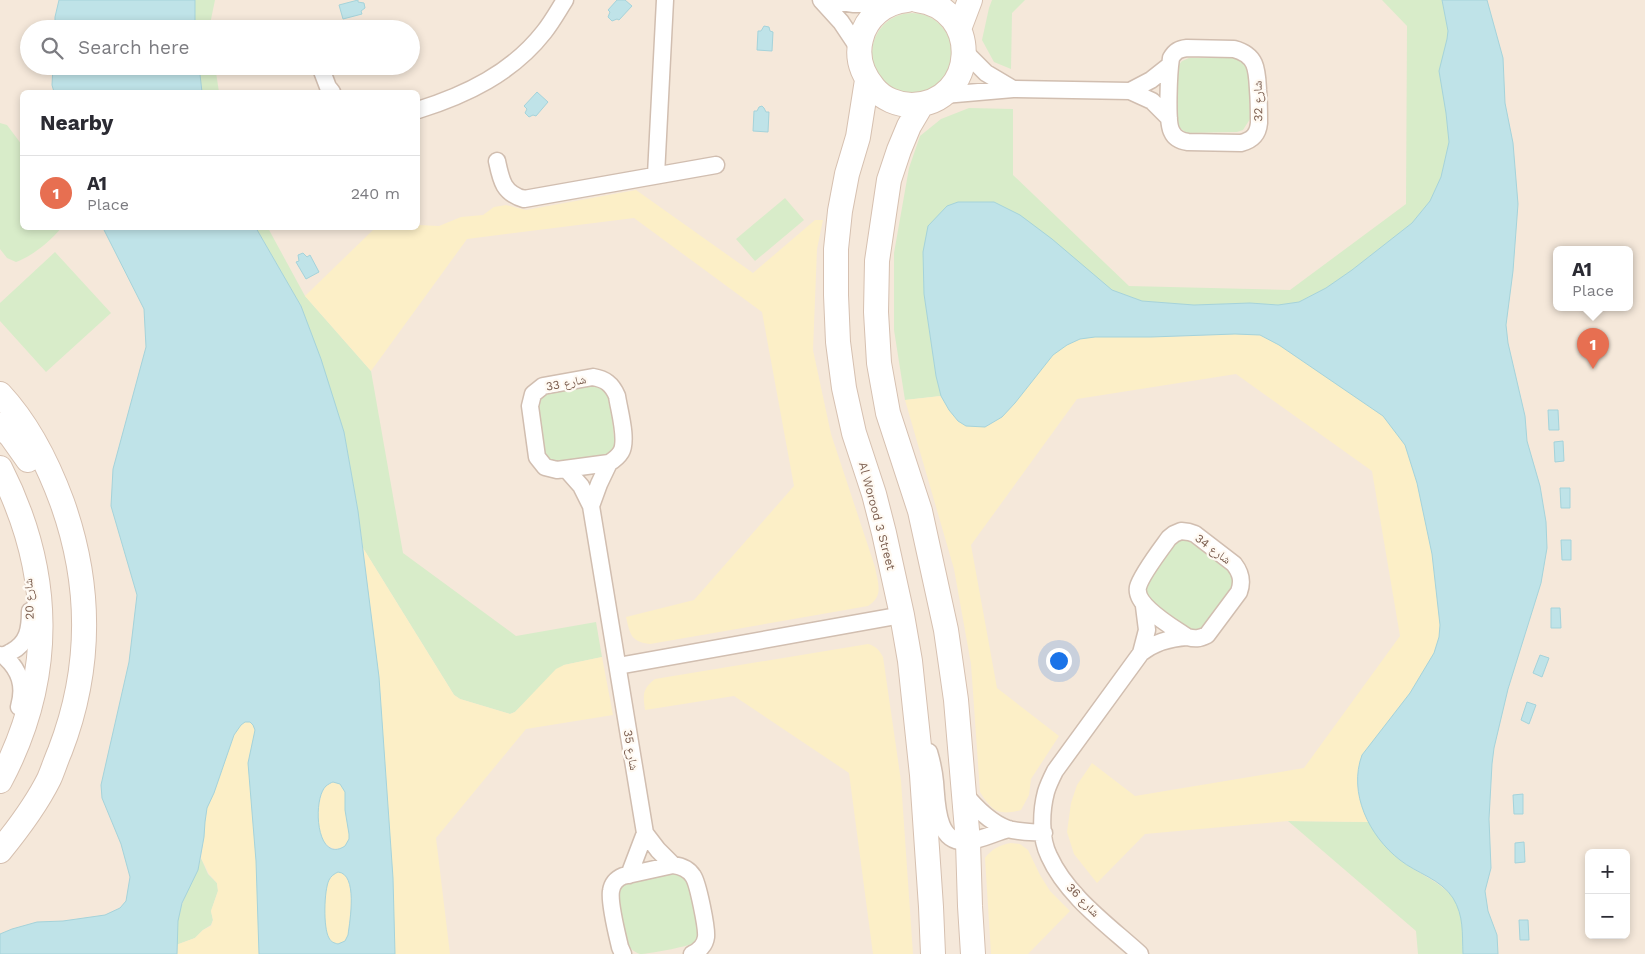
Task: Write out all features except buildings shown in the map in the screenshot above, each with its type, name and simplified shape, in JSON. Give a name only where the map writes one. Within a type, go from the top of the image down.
[{"type":"street","points":[[420,109],[459,96],[482,85],[515,62],[543,33],[565,0]]},
{"type":"street","points":[[656,175],[665,0]]},
{"type":"street","points":[[821,0],[841,22],[859,49]]},
{"type":"street","points":[[828,0],[854,4],[898,2]]},
{"type":"street","points":[[917,0],[935,5],[945,11],[962,41]]},
{"type":"street","points":[[898,2],[876,14],[865,27],[859,49],[859,60],[867,80],[878,92],[891,101],[906,105],[933,101],[944,94],[959,76],[963,64],[962,41],[970,0]]},
{"type":"street","name":"شارع 32","points":[[962,41],[986,73],[1013,88]]},
{"type":"street","name":"شارع 32","points":[[1180,49],[1234,49],[1247,54],[1256,65],[1258,71],[1259,123],[1258,130],[1249,141],[1181,141],[1170,130],[1169,118],[1170,65],[1171,58],[1175,52],[1180,49]]},
{"type":"street","name":"شارع 32","points":[[1130,91],[1151,80],[1170,65]]},
{"type":"street","points":[[324,75],[331,90]]},
{"type":"street","name":"Al Worood 3 Street","points":[[867,80],[858,137],[847,174],[840,211],[836,249],[838,342],[844,388],[854,433],[874,494],[902,615],[915,709],[930,888],[933,954]]},
{"type":"street","name":"شارع 32","points":[[944,94],[1013,88],[1130,91],[1152,101],[1169,118]]},
{"type":"street","points":[[922,104],[902,142],[889,180],[883,211],[877,261],[876,312],[879,363],[888,413],[920,511],[946,630],[956,700],[968,842],[973,954]]},
{"type":"street","points":[[497,160],[503,184],[515,197],[524,199],[716,165]]},
{"type":"street","name":"شارع 33","points":[[593,377],[605,380],[614,389],[624,438],[620,453],[616,459],[609,462],[566,469],[550,470],[544,467],[540,462],[536,448],[530,406],[530,400],[538,389],[543,386],[593,377]]},
{"type":"street","points":[[0,394],[32,437],[53,478],[69,522],[81,572],[85,624],[81,675],[70,725],[49,778],[22,824],[0,851]]},
{"type":"street","points":[[0,425],[17,443],[69,522]]},
{"type":"street","name":"شارع 33","points":[[591,506],[598,484],[609,462]]},
{"type":"street","points":[[0,468],[13,494],[27,531],[36,569],[41,608],[40,648],[35,687],[25,725],[11,761],[0,781]]},
{"type":"street","name":"شارع 33","points":[[566,469],[580,486],[591,506],[618,666]]},
{"type":"street","name":"شارع 20","points":[[0,770],[22,697],[22,685],[19,674],[13,664],[2,656],[22,644],[28,634],[30,624],[27,531]]},
{"type":"street","name":"شارع 34","points":[[1044,833],[1043,812],[1045,798],[1055,771],[1141,653],[1151,646],[1175,637],[1194,639],[1207,635],[1239,592],[1241,585],[1239,570],[1195,534],[1181,531],[1169,538],[1140,581],[1138,594],[1147,618],[1147,630],[1141,653]]},
{"type":"street","points":[[1144,606],[1187,637]]},
{"type":"street","points":[[618,666],[902,615]]},
{"type":"street","name":"شارع 35","points":[[618,666],[645,833],[673,865],[681,866],[688,870],[693,875],[696,883],[706,928],[706,937],[703,945],[692,954]]},
{"type":"street","points":[[915,709],[922,724],[931,759],[941,824],[951,839],[968,842],[1009,829]]},
{"type":"street","points":[[963,792],[978,810],[988,818],[1009,829],[1044,833]]},
{"type":"street","points":[[629,875],[645,833]]},
{"type":"street","name":"شارع 36","points":[[1044,833],[1048,854],[1058,872],[1086,905],[1140,954]]},
{"type":"street","points":[[623,954],[620,947],[611,890],[613,884],[617,879],[629,875],[673,865]]},
{"type":"shaded area","points":[[0,0],[1645,0],[1645,954],[0,954]]},
{"type":"green space","points":[[195,0],[215,0],[211,20],[195,20]]},
{"type":"green space","points":[[992,0],[1025,0],[1012,13],[1011,69],[994,62],[982,40]]},
{"type":"green space","points":[[1382,0],[1442,0],[1448,31],[1446,46],[1446,113],[1449,142],[1441,177],[1430,201],[1412,223],[1352,270],[1326,288],[1299,302],[1278,305],[1250,303],[1194,305],[1142,301],[1112,290],[1076,261],[924,294],[936,376],[941,396],[905,400],[894,330],[894,253],[909,168],[920,136],[941,119],[969,108],[1013,109],[1013,175],[1129,286],[1290,290],[1406,204],[1407,26]]},
{"type":"green space","points":[[912,13],[927,16],[940,25],[949,38],[952,53],[949,68],[940,81],[927,90],[912,93],[897,90],[884,81],[875,68],[872,53],[875,38],[884,25],[897,16]]},
{"type":"green space","points":[[1189,58],[1237,58],[1243,60],[1249,72],[1250,119],[1243,130],[1237,132],[1187,133],[1180,127],[1176,118],[1177,67],[1182,61]]},
{"type":"green space","points":[[200,75],[216,75],[219,90],[202,90]]},
{"type":"green space","points":[[0,123],[7,125],[20,142],[20,230],[59,230],[40,248],[16,262],[7,258],[0,249]]},
{"type":"green space","points":[[785,198],[804,220],[755,261],[736,239]]},
{"type":"green space","points":[[257,230],[269,230],[305,296],[371,371],[403,553],[516,636],[596,622],[602,657],[564,665],[515,712],[510,714],[460,699],[454,695],[363,548],[344,432],[301,306]]},
{"type":"green space","points":[[55,252],[111,313],[46,372],[0,321],[0,303]]},
{"type":"green space","points":[[596,384],[602,386],[610,397],[615,448],[611,454],[557,464],[545,459],[536,405],[542,394]]},
{"type":"green space","points":[[1187,539],[1194,541],[1233,570],[1237,582],[1206,626],[1194,630],[1188,629],[1148,599],[1146,592],[1154,570],[1179,540]]},
{"type":"green space","points":[[1288,821],[1369,822],[1395,856],[1445,889],[1452,896],[1458,905],[1462,920],[1463,954],[1418,954],[1416,931]]},
{"type":"green space","points":[[201,858],[208,874],[217,883],[218,891],[211,911],[213,920],[211,925],[195,938],[176,945],[181,907]]},
{"type":"green space","points":[[681,873],[688,878],[700,932],[695,943],[659,952],[640,954],[627,944],[618,895],[620,890],[631,881]]},
{"type":"sand","points":[[636,190],[753,273],[815,220],[823,220],[817,249],[813,350],[831,434],[875,567],[879,589],[873,602],[868,606],[650,644],[639,641],[632,636],[626,617],[694,600],[794,486],[762,312],[634,218],[467,239],[371,371],[305,296],[373,230],[420,230],[420,225],[439,226],[461,217],[483,215],[494,207],[506,205],[526,210]]},
{"type":"sand","points":[[1235,334],[1260,335],[1279,345],[1383,416],[1405,445],[1417,483],[1432,554],[1440,625],[1439,637],[1434,653],[1410,693],[1362,755],[1357,781],[1359,797],[1369,822],[1288,821],[1145,834],[1097,883],[1074,854],[1067,832],[1071,803],[1077,785],[1092,763],[1135,796],[1304,768],[1400,636],[1372,471],[1236,374],[1077,399],[971,545],[997,688],[1059,736],[1031,779],[1029,795],[1021,810],[1001,812],[992,808],[980,792],[971,664],[954,569],[905,400],[941,396],[949,410],[985,427],[1006,413],[1052,356],[1074,341],[1090,337],[1107,336],[1161,337]]},
{"type":"sand","points":[[363,548],[454,695],[460,699],[510,714],[515,712],[556,669],[564,665],[602,657],[613,715],[526,729],[436,838],[450,954],[395,954],[393,878],[379,677]]},
{"type":"sand","points":[[868,644],[877,649],[883,657],[901,781],[913,954],[873,954],[849,773],[734,696],[645,710],[644,693],[655,679]]},
{"type":"sand","points":[[245,722],[250,722],[255,730],[248,763],[256,861],[259,954],[177,954],[176,945],[195,938],[203,930],[211,926],[213,920],[211,911],[218,891],[217,883],[209,874],[201,858],[207,808],[234,735],[237,729]]},
{"type":"sand","points":[[333,782],[340,784],[345,792],[345,810],[349,834],[349,839],[345,846],[338,849],[334,849],[325,843],[319,829],[318,820],[321,795],[326,786]]},
{"type":"sand","points":[[1011,843],[1020,844],[1028,850],[1050,891],[1070,911],[1028,954],[991,954],[985,858],[996,848]]},
{"type":"sand","points":[[338,872],[344,875],[348,881],[351,909],[348,935],[345,941],[338,944],[329,938],[327,933],[325,909],[327,885],[333,875]]},
{"type":"water","points":[[59,0],[195,0],[195,20],[55,20]]},
{"type":"water","points":[[358,0],[358,2],[364,3],[365,8],[361,11],[362,14],[343,19],[339,5]]},
{"type":"water","points":[[617,0],[625,0],[632,6],[619,20],[612,21],[608,17],[610,12],[608,10]]},
{"type":"water","points":[[1442,0],[1487,0],[1503,58],[1505,103],[1513,143],[1518,204],[1513,271],[1506,325],[1508,343],[1525,416],[1527,441],[1540,486],[1546,522],[1547,548],[1541,583],[1508,689],[1492,764],[1489,819],[1491,868],[1485,891],[1488,911],[1497,935],[1498,954],[1463,954],[1461,918],[1453,898],[1442,886],[1406,865],[1389,850],[1371,826],[1364,813],[1360,799],[1358,769],[1362,755],[1410,693],[1434,653],[1439,637],[1440,625],[1432,554],[1417,483],[1405,445],[1383,416],[1279,345],[1260,335],[1095,337],[1080,339],[1053,355],[1002,417],[985,427],[966,426],[958,421],[941,396],[936,376],[924,294],[923,252],[928,226],[947,206],[958,202],[994,202],[1020,215],[1052,239],[1112,290],[1142,301],[1194,305],[1250,303],[1278,305],[1299,302],[1326,288],[1412,223],[1430,201],[1441,177],[1449,142],[1439,71],[1448,31]]},
{"type":"water","points":[[764,26],[769,27],[770,31],[773,32],[772,51],[757,50],[758,31],[761,31]]},
{"type":"water","points":[[53,75],[200,75],[202,90],[53,90]]},
{"type":"water","points":[[537,92],[548,102],[536,116],[529,117],[525,113],[527,109],[524,106]]},
{"type":"water","points":[[762,106],[766,112],[769,112],[768,132],[753,131],[754,111],[757,111]]},
{"type":"water","points":[[104,230],[257,230],[301,306],[321,359],[344,432],[358,511],[379,677],[393,878],[395,954],[259,954],[256,861],[248,763],[255,730],[250,722],[245,722],[234,735],[207,808],[198,870],[182,903],[178,921],[177,954],[0,954],[0,934],[37,922],[63,921],[105,915],[120,908],[126,901],[130,877],[121,844],[102,798],[101,785],[129,662],[137,595],[111,506],[113,469],[146,347],[144,309]],"holes":[[[333,782],[340,784],[345,792],[345,810],[349,839],[345,846],[335,849],[328,846],[323,839],[319,828],[318,816],[319,804],[326,786]],[[338,872],[344,875],[350,889],[350,919],[348,935],[345,941],[338,944],[334,943],[327,933],[326,892],[329,880],[333,875]]]},
{"type":"water","points":[[303,253],[307,257],[310,255],[319,272],[306,279],[296,262],[299,261],[298,255]]},
{"type":"water","points":[[1548,410],[1558,410],[1559,430],[1549,430]]},
{"type":"water","points":[[1563,441],[1564,461],[1555,462],[1554,442]]},
{"type":"water","points":[[1560,488],[1570,488],[1570,508],[1561,508]]},
{"type":"water","points":[[1561,540],[1571,540],[1571,560],[1562,560]]},
{"type":"water","points":[[1551,608],[1560,608],[1561,628],[1551,628]]},
{"type":"water","points":[[1540,655],[1549,658],[1542,677],[1533,673]]},
{"type":"water","points":[[1527,702],[1536,705],[1529,724],[1521,720]]},
{"type":"water","points":[[1523,794],[1523,814],[1514,814],[1513,795]]},
{"type":"water","points":[[1524,842],[1525,862],[1515,863],[1515,843]]},
{"type":"water","points":[[1519,920],[1528,920],[1529,940],[1520,940]]},
{"type":"place","name":"A1","points":[[1593,369]]}]
